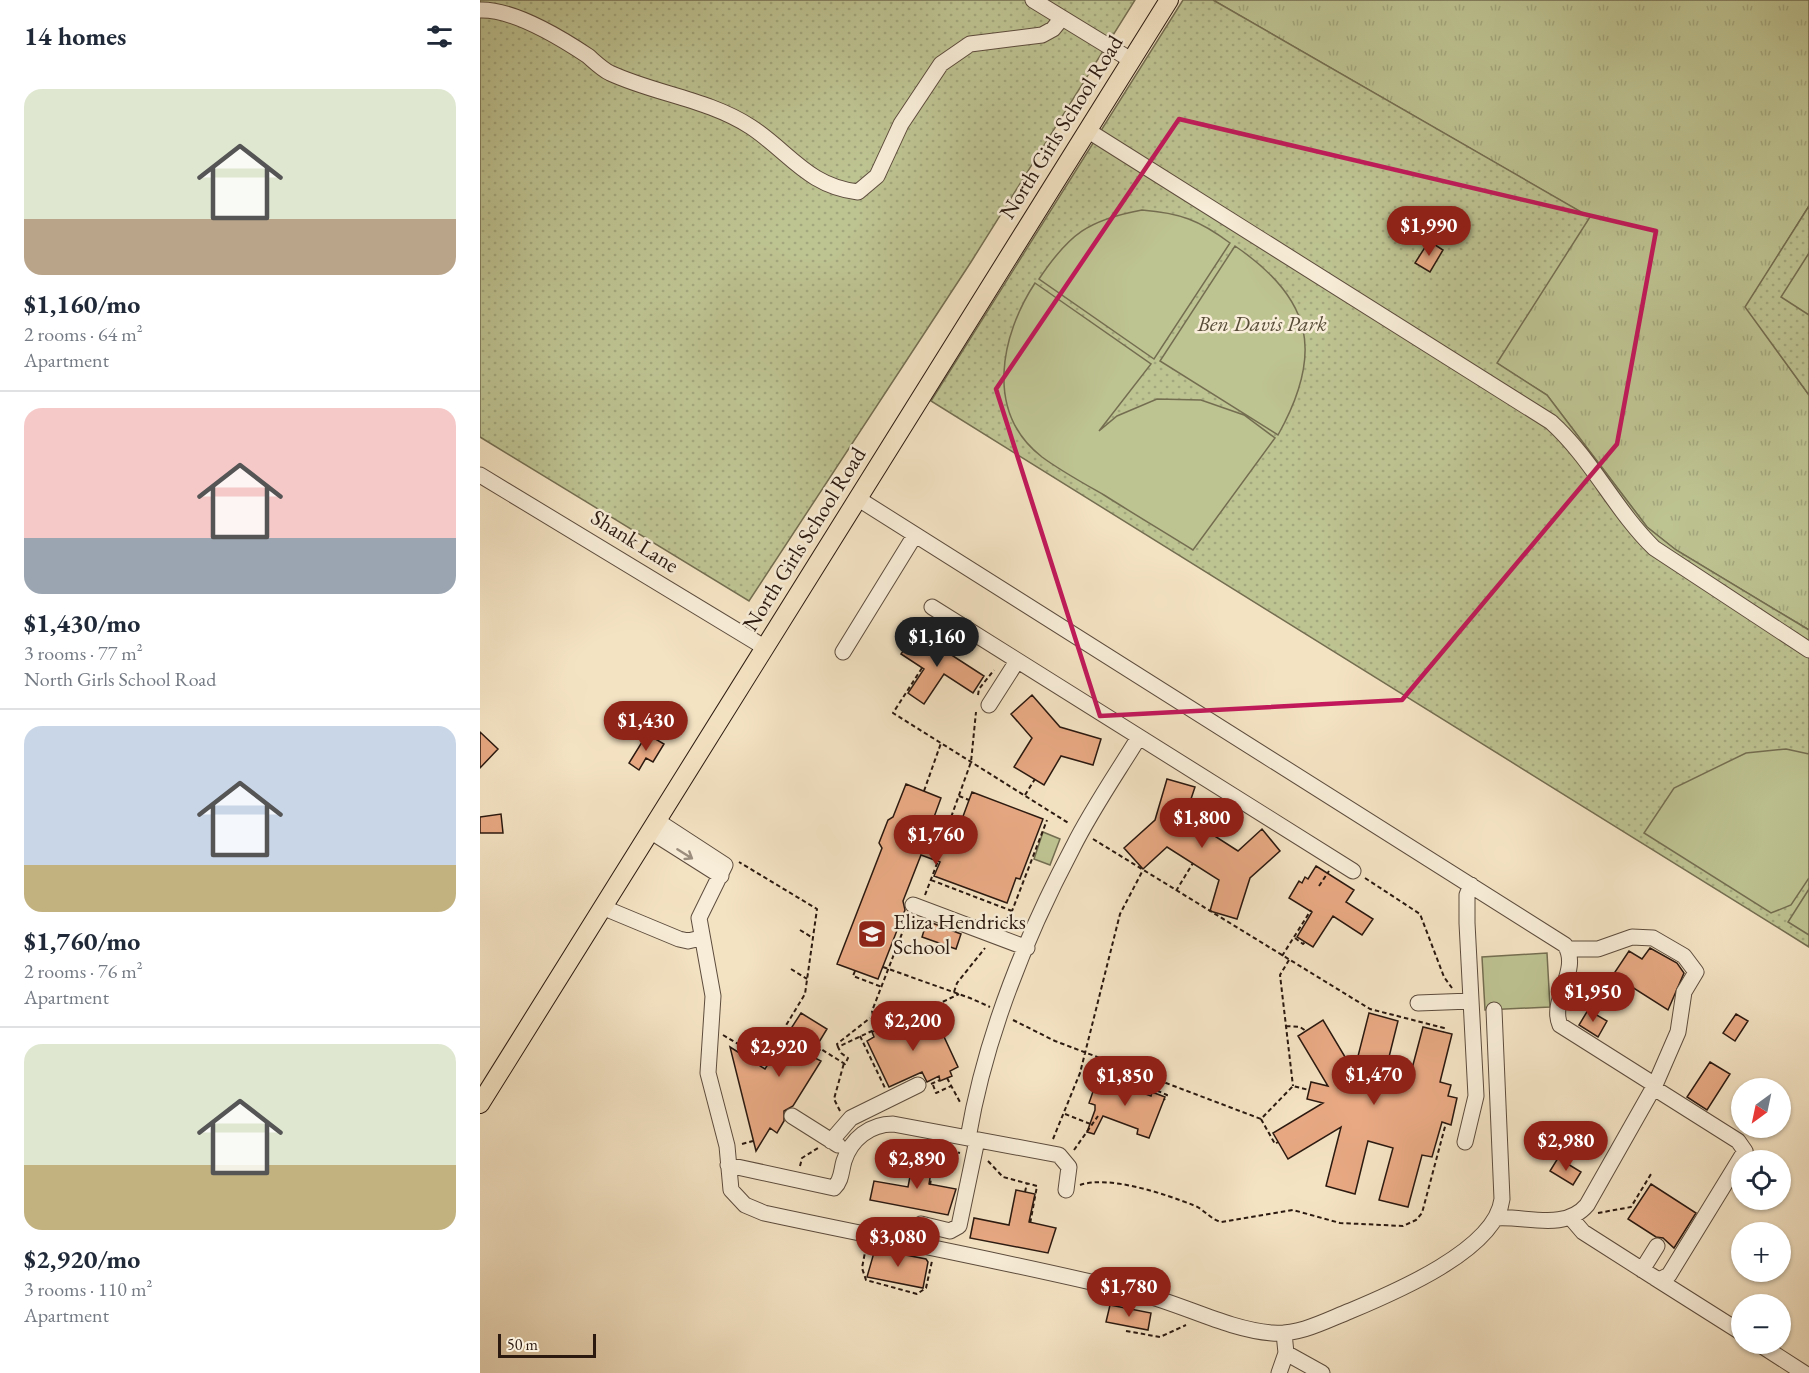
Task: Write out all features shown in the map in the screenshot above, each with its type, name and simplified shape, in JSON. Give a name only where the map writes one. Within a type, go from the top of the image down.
[{"type":"main road","name":"North Girls School Road","points":[[480,1104],[1169,0]]},
{"type":"street","points":[[1033,0],[1131,60]]},
{"type":"street","points":[[480,10],[494,10],[549,33],[589,57],[608,72],[688,98],[750,126],[815,180],[840,190],[858,192],[877,176],[901,124],[940,64],[970,44],[1042,35],[1053,29],[1062,18]]},
{"type":"street","points":[[1087,130],[1551,422],[1584,455],[1637,532],[1654,548],[1809,650]]},
{"type":"street","name":"Shank Lane","points":[[480,475],[764,647]]},
{"type":"street","points":[[857,498],[1565,945],[1570,960],[1557,1014],[1560,1025],[1738,1141],[1745,1151],[1669,1275],[1659,1280],[1647,1273]]},
{"type":"street","points":[[843,652],[915,535]]},
{"type":"street","points":[[932,608],[1353,871]]},
{"type":"street","points":[[981,705],[1017,661]]},
{"type":"street","points":[[921,1224],[950,1231],[959,1226],[973,1146],[973,1109],[1000,1012],[1027,948],[1082,831],[1139,737]]},
{"type":"street","points":[[653,826],[719,860],[701,911],[701,938],[713,996],[708,1073],[726,1146],[731,1190],[739,1201],[753,1209],[868,1236],[1140,1294],[1193,1312],[1263,1331],[1284,1333],[1311,1327],[1420,1281],[1468,1246],[1497,1218],[1502,1199],[1494,1010]]},
{"type":"street","points":[[1465,1142],[1476,1104],[1467,895],[1471,885]]},
{"type":"street","points":[[913,906],[1027,948]]},
{"type":"street","points":[[602,907],[679,939],[688,941],[701,938]]},
{"type":"street","points":[[1497,1218],[1561,1221],[1582,1211],[1595,1193],[1655,1087],[1678,1032],[1684,992],[1696,972],[1693,966],[1668,945],[1644,937],[1624,939],[1598,949],[1568,949]]},
{"type":"street","points":[[1418,1003],[1471,1001]]},
{"type":"street","points":[[831,1140],[845,1122],[925,1086]]},
{"type":"street","points":[[792,1116],[849,1152]]},
{"type":"street","points":[[728,1166],[834,1188],[840,1181],[849,1152],[859,1138],[877,1125],[893,1124],[937,1140],[1059,1155],[1066,1161],[1068,1167],[1066,1190]]},
{"type":"street","points":[[1571,1218],[1583,1232],[1731,1326]]},
{"type":"street","points":[[1647,1273],[1657,1246]]},
{"type":"street","points":[[1279,1373],[1286,1353],[1284,1333]]},
{"type":"street","points":[[1286,1353],[1322,1373]]},
{"type":"street","points":[[1775,1354],[1804,1373]]},
{"type":"path","points":[[941,845],[971,762],[981,705],[979,688],[988,674],[1017,661]]},
{"type":"path","points":[[922,668],[893,713],[1176,891],[1370,1009],[1444,1028],[1443,1032]]},
{"type":"path","points":[[924,791],[942,743]]},
{"type":"path","points":[[1025,795],[1035,779]]},
{"type":"path","points":[[959,796],[969,800]]},
{"type":"path","points":[[954,992],[957,983],[1012,911],[1047,820]]},
{"type":"path","points":[[710,1032],[724,1035],[765,1060],[805,994],[817,909],[719,860]]},
{"type":"path","points":[[1319,886],[1335,860]]},
{"type":"path","points":[[845,1122],[834,1099],[844,1064],[848,1058],[841,1053],[837,1044],[871,1017],[913,906],[924,897],[938,861]]},
{"type":"path","points":[[1176,891],[1193,864]]},
{"type":"path","points":[[1047,1152],[1064,1113],[1085,1053],[1117,923],[1143,870]]},
{"type":"path","points":[[1353,871],[1420,914],[1449,985],[1459,995],[1471,1001]]},
{"type":"path","points":[[931,880],[1012,911]]},
{"type":"path","points":[[1282,956],[1311,910]]},
{"type":"path","points":[[800,930],[813,938]]},
{"type":"path","points":[[1294,938],[1304,944],[1305,942]]},
{"type":"path","points":[[1289,960],[1280,975],[1293,1086]]},
{"type":"path","points":[[883,966],[959,994],[1085,1053],[1261,1119],[1275,1144],[1278,1142]]},
{"type":"path","points":[[790,969],[807,979]]},
{"type":"path","points":[[855,971],[853,976],[882,987]]},
{"type":"path","points":[[882,1031],[959,994]]},
{"type":"path","points":[[838,1047],[876,1029],[871,1017]]},
{"type":"path","points":[[1286,1026],[1300,1027],[1306,1031]]},
{"type":"path","points":[[860,1036],[886,1091],[894,1087]]},
{"type":"path","points":[[737,1052],[741,1046]]},
{"type":"path","points":[[816,1046],[844,1064]]},
{"type":"path","points":[[1112,1080],[1117,1065]]},
{"type":"path","points":[[947,1078],[957,1101],[973,1109]]},
{"type":"path","points":[[925,1086],[940,1080]]},
{"type":"path","points":[[1161,1082],[1158,1091],[1167,1095],[1164,1100]]},
{"type":"path","points":[[925,1086],[936,1093],[951,1086]]},
{"type":"path","points":[[1293,1086],[1309,1090]]},
{"type":"path","points":[[1261,1119],[1293,1086]]},
{"type":"path","points":[[1064,1113],[1093,1125]]},
{"type":"path","points":[[1066,1161],[1098,1116]]},
{"type":"path","points":[[1066,1190],[1090,1182],[1124,1185],[1192,1204],[1218,1221],[1293,1210],[1350,1225],[1403,1226],[1421,1216],[1446,1123]]},
{"type":"path","points":[[797,1181],[802,1158],[831,1140]]},
{"type":"path","points":[[930,1185],[937,1140],[973,1146],[999,1175],[1038,1188],[1030,1224]]},
{"type":"path","points":[[925,1153],[925,1150],[935,1153]]},
{"type":"path","points":[[1571,1218],[1631,1207],[1651,1174]]},
{"type":"path","points":[[1025,1192],[1027,1183]]},
{"type":"path","points":[[868,1236],[862,1268],[866,1280],[872,1284],[917,1294],[927,1288],[934,1250]]},
{"type":"path","points":[[1126,1331],[1152,1336],[1165,1335],[1187,1324],[1193,1312]]},
{"type":"highlighted area","points":[[1179,119],[1656,231],[1617,444],[1402,700],[1100,716],[996,389]]},
{"type":"green space","points":[[480,0],[1135,0],[971,262],[749,601],[480,437]]},
{"type":"green space","name":"Ben Davis Park","points":[[1183,0],[1213,0],[1590,217],[1497,363],[1547,395],[1647,527],[1676,550],[1809,630],[1809,947],[931,401]]},
{"type":"green space","points":[[1213,0],[1809,0],[1809,206],[1746,307],[1809,395],[1809,630],[1676,550],[1647,527],[1547,395],[1496,363],[1589,217]]},
{"type":"green space","points":[[1809,206],[1809,395],[1745,307]]},
{"type":"green space","points":[[1142,210],[1189,219],[1230,243],[1154,359],[1039,279],[1060,251],[1082,231],[1107,219]]},
{"type":"green space","points":[[1235,246],[1261,266],[1281,286],[1295,307],[1303,330],[1305,353],[1302,378],[1293,406],[1278,435],[1160,361]]},
{"type":"green space","points":[[1809,253],[1809,315],[1781,297]]},
{"type":"green space","points":[[1035,283],[1151,364],[1099,431],[1117,416],[1157,399],[1201,400],[1244,415],[1275,438],[1193,550],[1057,467],[1042,457],[1024,439],[1012,418],[1005,396],[1004,373],[1007,349],[1014,326]]},
{"type":"green space","points":[[1786,749],[1809,754],[1809,878],[1791,905],[1771,913],[1644,833],[1674,788],[1746,753]]},
{"type":"green space","points":[[1043,832],[1060,839],[1050,865],[1034,859]]},
{"type":"green space","points":[[1809,889],[1809,935],[1788,922]]},
{"type":"green space","points":[[1547,953],[1550,1007],[1485,1010],[1482,957]]},
{"type":"building","points":[[1429,241],[1443,250],[1430,272],[1415,263]]},
{"type":"building","points":[[916,632],[984,676],[973,693],[944,674],[924,704],[908,693],[924,669],[901,654]]},
{"type":"building","points":[[1032,695],[1060,727],[1101,739],[1093,765],[1061,756],[1044,785],[1014,767],[1032,738],[1011,714]]},
{"type":"building","points":[[480,732],[498,749],[480,768]]},
{"type":"building","points":[[647,734],[664,744],[653,762],[646,758],[639,770],[629,763]]},
{"type":"building","points":[[1167,779],[1195,787],[1185,817],[1238,851],[1262,829],[1280,851],[1250,878],[1237,919],[1210,911],[1219,880],[1167,847],[1143,869],[1124,848],[1155,820]]},
{"type":"building","points":[[906,784],[941,798],[926,839],[951,849],[972,792],[1043,819],[1020,879],[1016,878],[1007,903],[934,876],[940,862],[921,855],[903,901],[905,910],[878,979],[837,964],[882,848],[879,843],[888,820],[893,817]]},
{"type":"building","points":[[501,814],[503,833],[480,833],[480,817]]},
{"type":"building","points":[[1316,866],[1354,890],[1346,902],[1373,919],[1362,935],[1333,916],[1313,947],[1297,937],[1312,912],[1289,898],[1299,881],[1302,883],[1305,877],[1308,879]]},
{"type":"building","points":[[927,921],[961,934],[956,949],[922,937]]},
{"type":"building","points":[[1650,948],[1677,963],[1684,973],[1668,1010],[1613,975],[1629,951],[1642,959]]},
{"type":"building","points":[[1588,1010],[1607,1021],[1598,1037],[1579,1025]]},
{"type":"building","points":[[801,1013],[827,1029],[816,1047],[820,1050],[815,1058],[821,1061],[793,1106],[784,1111],[784,1121],[777,1133],[770,1128],[756,1151],[730,1047],[765,1069]]},
{"type":"building","points":[[933,1013],[958,1067],[950,1071],[952,1076],[940,1081],[939,1076],[927,1082],[922,1072],[889,1087],[867,1041],[874,1037],[872,1032],[881,1028],[884,1033]]},
{"type":"building","points":[[1369,1013],[1398,1021],[1385,1073],[1409,1080],[1423,1027],[1452,1034],[1440,1082],[1451,1085],[1448,1096],[1457,1098],[1451,1125],[1442,1122],[1432,1157],[1422,1155],[1408,1207],[1379,1200],[1393,1148],[1368,1141],[1355,1194],[1326,1186],[1341,1127],[1288,1159],[1273,1133],[1323,1103],[1307,1099],[1311,1082],[1328,1086],[1298,1036],[1323,1020],[1354,1072]]},
{"type":"building","points":[[1736,1014],[1748,1021],[1735,1041],[1723,1033]]},
{"type":"building","points":[[1710,1062],[1730,1074],[1707,1110],[1687,1097]]},
{"type":"building","points":[[1107,1080],[1151,1096],[1152,1092],[1165,1097],[1149,1138],[1137,1134],[1138,1129],[1103,1116],[1094,1134],[1087,1132],[1095,1110],[1095,1105],[1089,1103],[1096,1083],[1102,1086]]},
{"type":"building","points":[[915,1151],[934,1155],[929,1184],[956,1189],[948,1215],[870,1200],[874,1181],[908,1187]]},
{"type":"building","points":[[1558,1158],[1581,1172],[1573,1185],[1550,1171]]},
{"type":"building","points":[[1651,1184],[1696,1213],[1674,1248],[1663,1238],[1656,1237],[1628,1219]]},
{"type":"building","points":[[1016,1190],[1035,1194],[1029,1222],[1056,1228],[1048,1253],[970,1238],[974,1218],[1009,1225]]},
{"type":"building","points":[[875,1249],[926,1259],[928,1262],[923,1288],[867,1277]]},
{"type":"building","points":[[1110,1305],[1151,1313],[1148,1330],[1106,1322]]},
{"type":"place","name":"Eliza Hendricks School","points":[[872,934]]}]
